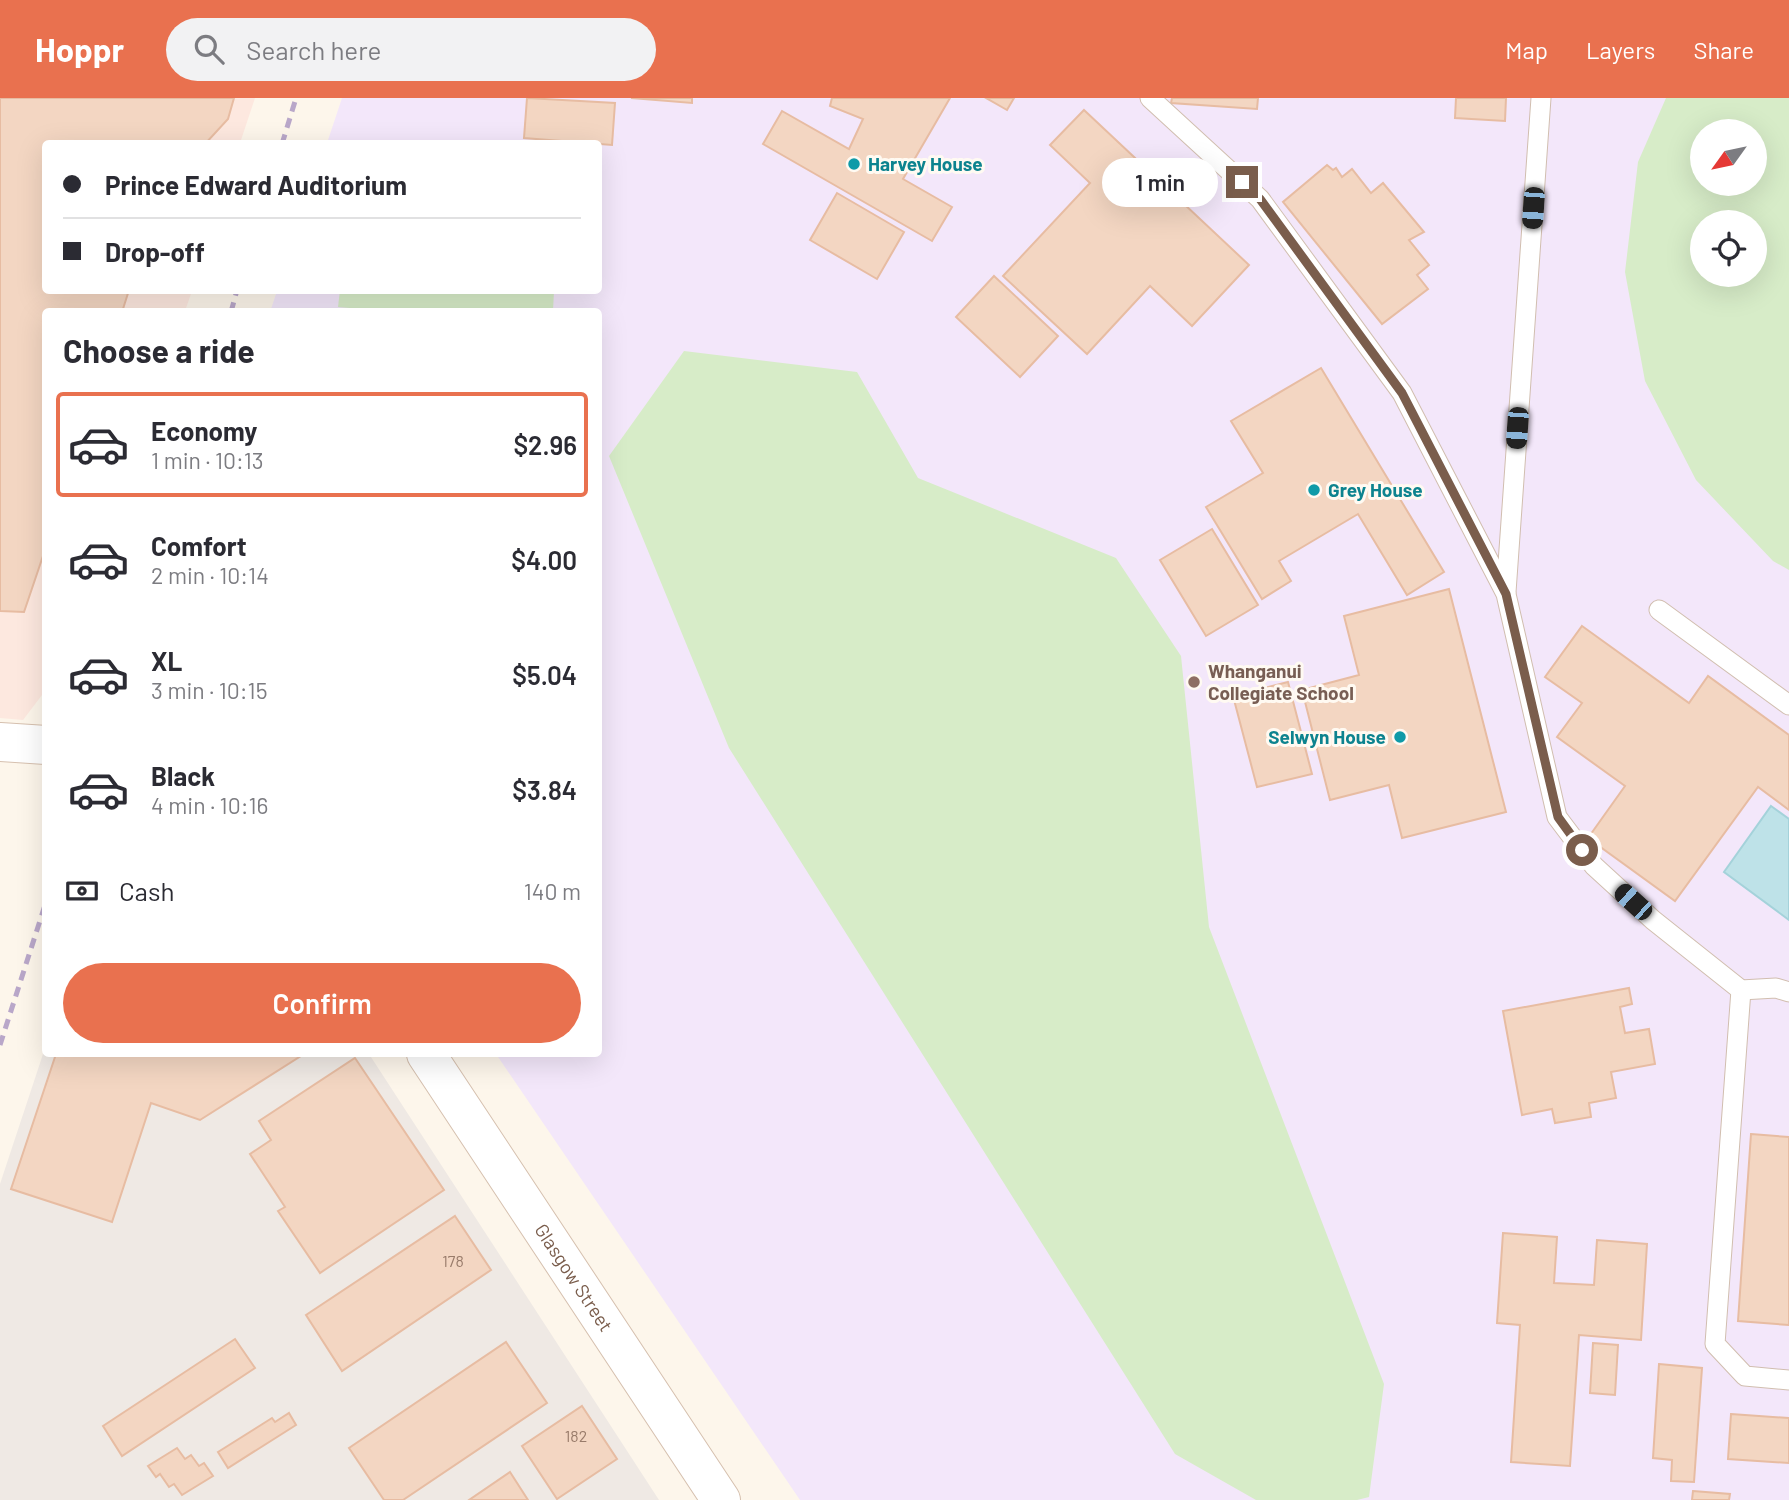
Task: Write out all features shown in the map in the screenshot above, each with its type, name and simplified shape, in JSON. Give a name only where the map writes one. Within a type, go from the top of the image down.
[{"type":"main road","points":[[0,742],[42,745]]},
{"type":"main road","name":"Glasgow Street","points":[[428,1057],[721,1500]]},
{"type":"lane","points":[[1150,98],[1260,199],[1402,393],[1506,594],[1558,817],[1594,866],[1653,920],[1741,990],[1776,988],[1789,992]]},
{"type":"lane","points":[[1506,594],[1541,98]]},
{"type":"lane","points":[[1659,610],[1789,705]]},
{"type":"lane","points":[[1741,990],[1715,1344],[1745,1376],[1789,1380]]},
{"type":"shaded area","points":[[0,98],[255,98],[241,140],[42,140],[42,294],[191,294],[186,308],[42,308],[42,695],[23,720],[0,718]]},
{"type":"shaded area","name":"Whanganui Collegiate School","points":[[342,98],[1789,98],[1789,1500],[800,1500],[498,1057],[602,1057],[602,308],[271,308],[276,294],[602,294],[602,140],[328,140]]},
{"type":"shaded area","points":[[42,1057],[371,1057],[659,1500],[0,1500],[0,1184]]},
{"type":"green space","points":[[1666,98],[1789,98],[1789,570],[1773,561],[1696,480],[1645,381],[1625,272],[1638,162]]},
{"type":"green space","points":[[340,294],[554,294],[553,308],[338,307]]},
{"type":"green space","points":[[684,351],[857,372],[918,478],[1116,558],[1181,656],[1209,927],[1384,1384],[1369,1497],[1357,1500],[1256,1500],[1175,1454],[729,748],[609,456]]},
{"type":"water","points":[[1771,806],[1789,819],[1789,920],[1724,872]]},
{"type":"building","points":[[0,98],[234,98],[228,119],[209,140],[42,140],[42,294],[128,294],[123,308],[42,308],[42,559],[24,612],[0,611]]},
{"type":"building","points":[[527,98],[615,103],[612,145],[602,144],[602,140],[524,138]]},
{"type":"building","points":[[631,98],[692,98],[692,103]]},
{"type":"building","name":"Harvey House","points":[[832,98],[950,98],[903,179],[952,207],[932,241],[763,144],[782,111],[849,149],[863,119],[830,106]]},
{"type":"building","name":"Harvey House","points":[[986,98],[1014,98],[1007,110]]},
{"type":"building","points":[[1172,98],[1258,98],[1257,109],[1171,103]]},
{"type":"building","points":[[1456,98],[1506,98],[1505,121],[1455,118]]},
{"type":"building","points":[[1084,110],[1249,265],[1192,326],[1150,286],[1087,354],[1003,276],[1090,183],[1050,145]]},
{"type":"building","points":[[1327,165],[1333,170],[1336,168],[1342,177],[1352,169],[1371,193],[1383,183],[1424,232],[1409,240],[1429,265],[1417,275],[1428,289],[1382,324],[1283,202]]},
{"type":"building","points":[[837,193],[904,232],[877,279],[810,240]]},
{"type":"building","points":[[994,276],[1058,336],[1020,377],[956,317]]},
{"type":"building","name":"Grey House","points":[[1321,368],[1444,572],[1407,595],[1358,514],[1279,561],[1291,581],[1262,599],[1206,507],[1263,473],[1231,421]]},
{"type":"building","points":[[1212,529],[1258,605],[1206,636],[1160,560]]},
{"type":"building","name":"Selwyn House","points":[[1449,589],[1506,812],[1402,838],[1389,785],[1330,800],[1302,690],[1359,675],[1344,616]]},
{"type":"building","points":[[1582,626],[1689,703],[1708,676],[1789,735],[1789,810],[1758,787],[1675,901],[1588,838],[1625,786],[1557,737],[1582,703],[1545,677]]},
{"type":"building","points":[[1288,682],[1312,774],[1257,787],[1233,696]]},
{"type":"building","points":[[1629,988],[1632,1004],[1620,1007],[1625,1033],[1649,1029],[1655,1064],[1611,1072],[1616,1098],[1589,1103],[1591,1117],[1555,1123],[1552,1109],[1522,1115],[1503,1011]]},
{"type":"building","points":[[55,1057],[299,1057],[200,1120],[151,1103],[112,1222],[11,1189]]},
{"type":"building","points":[[355,1058],[444,1190],[320,1273],[278,1211],[285,1207],[250,1154],[271,1140],[259,1121]]},
{"type":"building","points":[[1751,1134],[1789,1137],[1789,1325],[1738,1321]]},
{"type":"building","points":[[455,1216],[491,1270],[342,1371],[306,1315]]},
{"type":"building","points":[[1503,1233],[1557,1237],[1554,1283],[1594,1285],[1597,1240],[1647,1244],[1641,1340],[1579,1335],[1570,1466],[1511,1462],[1520,1325],[1497,1323]]},
{"type":"building","points":[[235,1339],[255,1368],[122,1456],[103,1426]]},
{"type":"building","points":[[506,1342],[547,1403],[403,1500],[384,1500],[349,1448]]},
{"type":"building","points":[[1593,1343],[1618,1345],[1615,1395],[1590,1393]]},
{"type":"building","points":[[1659,1364],[1702,1368],[1694,1482],[1671,1481],[1672,1460],[1653,1458]]},
{"type":"building","points":[[582,1406],[617,1459],[557,1499],[522,1446]]},
{"type":"building","points":[[289,1413],[296,1425],[228,1468],[218,1452],[272,1418],[275,1422]]},
{"type":"building","points":[[1731,1414],[1789,1418],[1789,1463],[1728,1459]]},
{"type":"building","points":[[177,1448],[185,1459],[191,1455],[199,1466],[204,1463],[213,1476],[182,1495],[174,1484],[169,1487],[160,1474],[156,1477],[148,1466]]},
{"type":"building","points":[[510,1472],[528,1500],[469,1500]]},
{"type":"building","points":[[1693,1491],[1730,1494],[1729,1500],[1692,1500]]},
{"type":"railway","points":[[283,140],[296,98]]},
{"type":"railway","points":[[232,308],[236,294]]},
{"type":"railway","points":[[0,1045],[42,914]]},
{"type":"place","name":"Harvey House","points":[[854,164]]},
{"type":"place","name":"Grey House","points":[[1314,490]]},
{"type":"place","name":"Whanganui Collegiate School","points":[[1194,682]]},
{"type":"place","name":"Selwyn House","points":[[1400,737]]},
{"type":"route","points":[[1242,182],[1260,199],[1402,393],[1506,594],[1558,817],[1582,850]]}]
